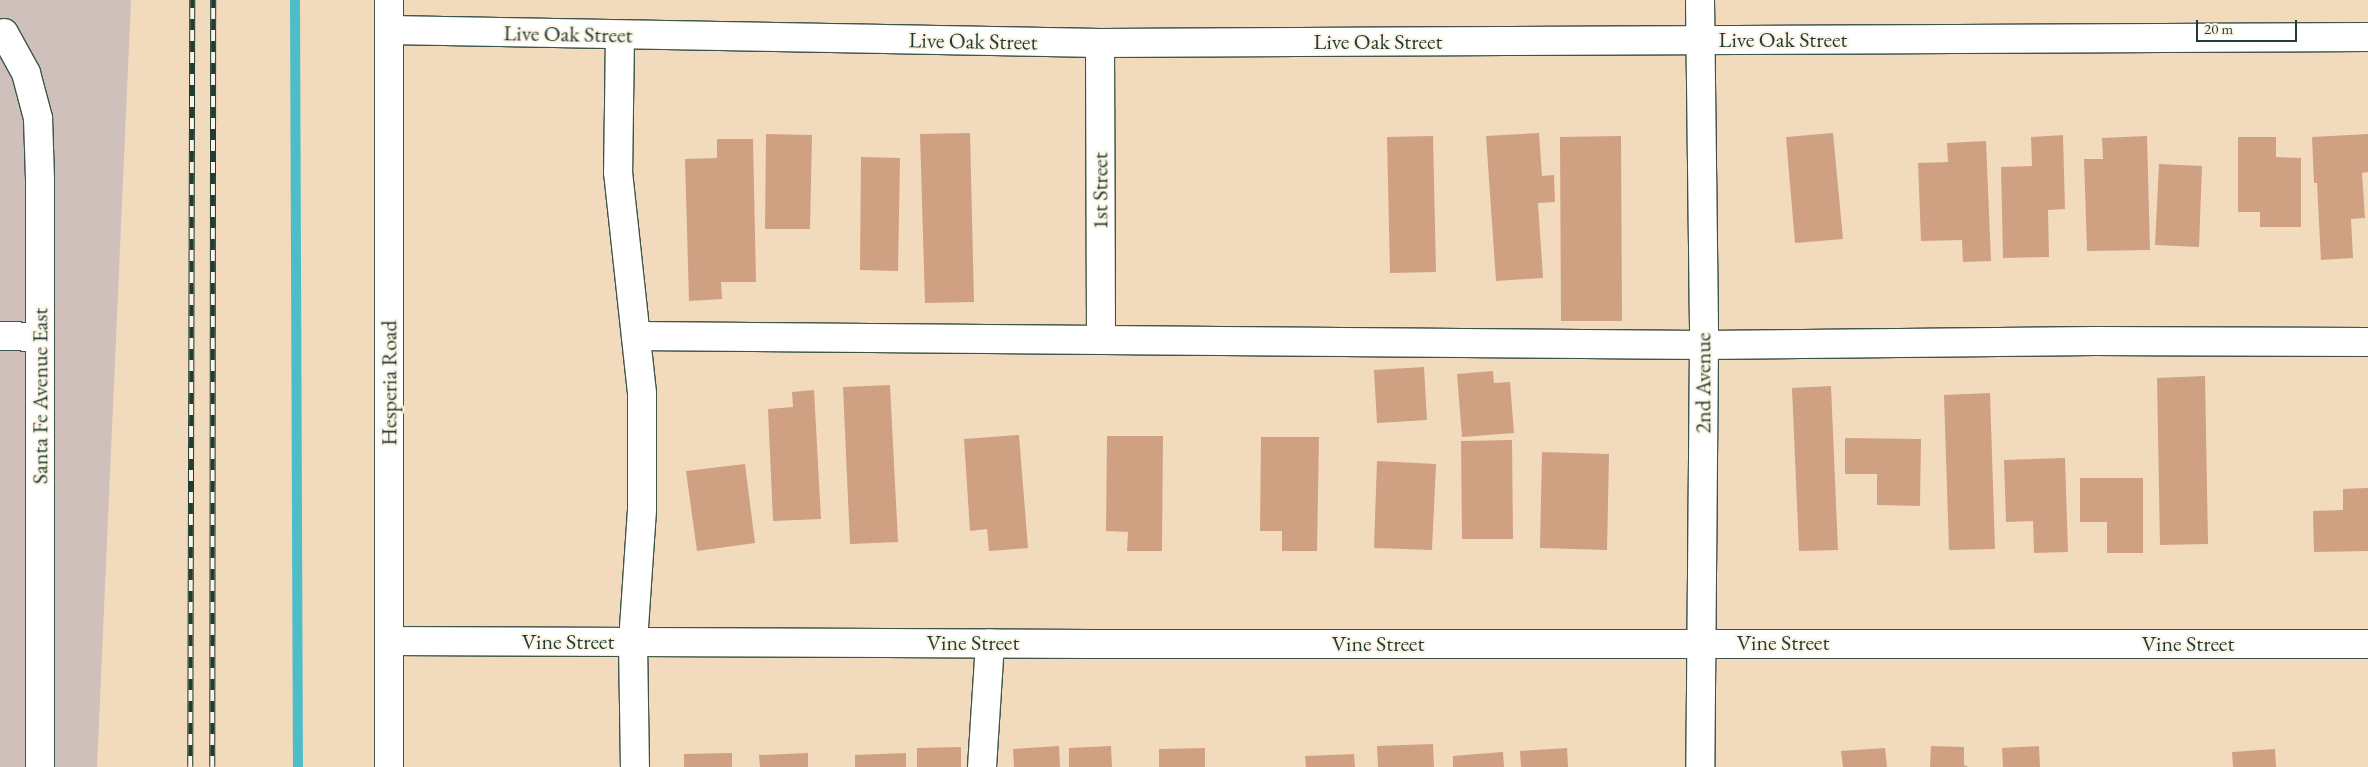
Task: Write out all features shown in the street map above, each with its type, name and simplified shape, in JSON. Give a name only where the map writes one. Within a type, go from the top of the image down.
[{"type":"street","name":"Hesperia Road","points":[[389,0],[389,767]]},
{"type":"street","name":"2nd Avenue","points":[[1700,0],[1704,345],[1700,767]]},
{"type":"street","name":"Live Oak Street","points":[[389,30],[1100,43],[2368,37]]},
{"type":"street","name":"Santa Fe Avenue East","points":[[4,33],[26,73],[38,118],[40,767]]},
{"type":"street","points":[[620,35],[618,172],[642,394],[642,510],[633,642],[635,767]]},
{"type":"street","name":"1st Street","points":[[1100,43],[1101,340]]},
{"type":"street","points":[[0,336],[40,337]]},
{"type":"street","points":[[636,336],[1704,345],[2086,341],[2368,342]]},
{"type":"street","name":"Vine Street","points":[[389,641],[2368,644]]},
{"type":"street","points":[[982,767],[990,643]]},
{"type":"shaded area","points":[[0,0],[131,0],[97,767],[0,767]]},
{"type":"building","points":[[970,133],[974,302],[925,303],[920,134]]},
{"type":"building","points":[[1539,133],[1542,176],[1554,175],[1555,202],[1538,203],[1543,278],[1496,281],[1486,136]]},
{"type":"building","points":[[1833,133],[1843,239],[1795,243],[1786,137]]},
{"type":"building","points":[[766,134],[812,135],[810,229],[765,229]]},
{"type":"building","points":[[2368,134],[2368,172],[2362,173],[2365,218],[2351,219],[2353,258],[2321,260],[2317,183],[2314,183],[2312,137]]},
{"type":"building","points":[[2063,135],[2065,209],[2048,210],[2049,257],[2003,258],[2001,167],[2032,166],[2031,137]]},
{"type":"building","points":[[1433,136],[1436,272],[1390,273],[1387,137]]},
{"type":"building","points":[[1621,136],[1622,321],[1561,321],[1560,137]]},
{"type":"building","points":[[2147,136],[2150,250],[2087,251],[2084,159],[2103,159],[2102,138]]},
{"type":"building","points":[[2238,137],[2276,137],[2276,157],[2301,158],[2301,227],[2260,227],[2260,212],[2238,212]]},
{"type":"building","points":[[717,139],[753,139],[756,282],[721,282],[722,299],[689,301],[685,159],[717,158]]},
{"type":"building","points":[[1986,141],[1991,261],[1963,262],[1962,240],[1921,241],[1918,163],[1948,162],[1947,143]]},
{"type":"building","points":[[861,157],[900,158],[898,271],[860,270]]},
{"type":"building","points":[[2159,164],[2202,166],[2199,247],[2155,245]]},
{"type":"building","points":[[1424,367],[1427,420],[1377,423],[1374,370]]},
{"type":"building","points":[[1493,371],[1494,383],[1510,382],[1514,433],[1462,437],[1457,374]]},
{"type":"building","points":[[2205,376],[2208,544],[2160,545],[2157,378]]},
{"type":"building","points":[[890,385],[898,542],[850,544],[843,387]]},
{"type":"building","points":[[1831,386],[1838,550],[1799,551],[1792,388]]},
{"type":"building","points":[[814,390],[821,519],[773,521],[768,409],[793,407],[792,392]]},
{"type":"building","points":[[1990,393],[1995,549],[1949,550],[1944,395]]},
{"type":"building","points":[[1019,435],[1028,548],[989,551],[987,529],[970,531],[964,439]]},
{"type":"building","points":[[1107,436],[1163,436],[1162,551],[1127,551],[1128,532],[1106,531]]},
{"type":"building","points":[[1261,437],[1319,437],[1317,551],[1282,551],[1282,531],[1260,531]]},
{"type":"building","points":[[1845,438],[1921,439],[1920,506],[1877,505],[1877,474],[1845,474]]},
{"type":"building","points":[[1512,440],[1513,539],[1462,539],[1461,441]]},
{"type":"building","points":[[1542,452],[1609,454],[1607,550],[1540,548]]},
{"type":"building","points":[[2065,458],[2068,552],[2034,553],[2033,521],[2006,522],[2004,460]]},
{"type":"building","points":[[1377,461],[1436,464],[1432,550],[1374,548]]},
{"type":"building","points":[[745,464],[755,543],[697,551],[686,471]]},
{"type":"building","points":[[2080,478],[2143,478],[2143,553],[2107,553],[2107,522],[2080,522]]},
{"type":"building","points":[[2368,488],[2368,551],[2314,552],[2313,511],[2343,510],[2343,489]]},
{"type":"building","points":[[1433,744],[1434,767],[1378,767],[1377,746]]},
{"type":"building","points":[[1059,746],[1060,767],[1014,767],[1013,749]]},
{"type":"building","points":[[1111,746],[1112,767],[1069,767],[1069,748]]},
{"type":"building","points":[[1931,746],[1964,747],[1964,765],[1969,767],[1930,767]]},
{"type":"building","points":[[2039,746],[2040,767],[2003,767],[2002,748]]},
{"type":"building","points":[[961,747],[961,767],[917,767],[917,748]]},
{"type":"building","points":[[1205,748],[1205,767],[1159,767],[1159,749]]},
{"type":"building","points":[[1567,748],[1568,767],[1521,767],[1520,751]]},
{"type":"building","points":[[1885,748],[1887,767],[1843,767],[1841,751]]},
{"type":"building","points":[[2275,749],[2276,767],[2233,767],[2232,752]]},
{"type":"building","points":[[1503,752],[1504,767],[1453,767],[1453,756]]},
{"type":"building","points":[[732,753],[732,767],[684,767],[684,754]]},
{"type":"building","points":[[808,753],[808,767],[760,767],[759,755]]},
{"type":"building","points":[[906,753],[906,767],[855,767],[855,755]]},
{"type":"building","points":[[1354,754],[1355,767],[1306,767],[1305,756]]},
{"type":"waterway","points":[[295,0],[298,767]]},
{"type":"railway","points":[[190,767],[192,0]]},
{"type":"railway","points":[[212,767],[213,0]]}]
